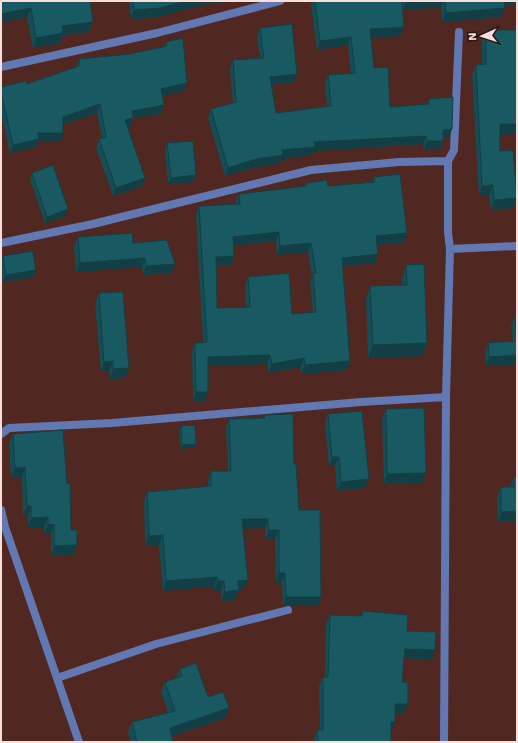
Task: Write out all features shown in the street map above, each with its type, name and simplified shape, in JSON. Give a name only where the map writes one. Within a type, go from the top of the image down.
[{"type":"street","points":[[1,67],[157,32],[280,1]]},
{"type":"street","points":[[444,742],[446,397],[450,249],[448,232],[448,161],[454,150],[460,32]]},
{"type":"street","points":[[1,244],[93,224],[311,170],[399,162],[448,161]]},
{"type":"street","points":[[450,249],[517,246]]},
{"type":"street","points":[[1,434],[9,428],[112,423],[361,402],[446,397]]},
{"type":"street","points":[[1,510],[5,527],[79,742]]},
{"type":"street","points":[[57,678],[156,644],[288,610]]},
{"type":"building","points":[[1,1],[90,1],[93,22],[62,26],[63,33],[36,38],[31,8],[1,14]]},
{"type":"building","points":[[133,1],[186,1],[160,8],[134,10]]},
{"type":"building","points":[[315,1],[402,1],[404,27],[370,29],[374,68],[388,67],[390,107],[429,104],[429,99],[453,97],[452,129],[443,130],[443,141],[427,141],[426,136],[314,142],[315,147],[282,150],[283,155],[256,159],[228,168],[211,109],[236,102],[233,60],[264,58],[260,28],[292,24],[297,74],[270,77],[276,113],[331,106],[328,75],[355,73],[351,37],[320,41]]},
{"type":"building","points":[[445,1],[504,1],[505,8],[446,13]]},
{"type":"building","points":[[486,30],[517,30],[517,124],[500,124],[500,151],[513,150],[517,198],[494,200],[493,185],[482,186],[476,65],[486,64]]},
{"type":"building","points":[[183,38],[187,83],[161,89],[164,105],[132,111],[133,118],[125,120],[145,178],[116,188],[99,139],[106,137],[100,104],[63,117],[63,133],[38,133],[39,139],[13,145],[1,87],[26,81],[27,84],[79,66],[79,59],[130,54],[167,46],[166,42]]},
{"type":"building","points":[[193,141],[196,175],[171,178],[167,143]]},
{"type":"building","points":[[53,165],[68,209],[47,217],[32,173]]},
{"type":"building","points":[[400,174],[407,233],[376,236],[378,254],[342,258],[350,361],[305,365],[304,358],[272,364],[270,355],[208,357],[208,392],[196,392],[195,343],[207,342],[199,206],[240,204],[239,194],[306,186],[306,183],[327,180],[328,186],[375,182],[374,177]],"holes":[[[279,232],[280,246],[311,243],[316,273],[313,273],[316,312],[292,314],[289,273],[248,277],[250,307],[217,308],[216,257],[234,256],[233,237]]]},
{"type":"building","points":[[132,233],[133,243],[167,240],[175,264],[146,266],[145,258],[80,263],[78,237]]},
{"type":"building","points":[[33,251],[36,270],[6,275],[3,256]]},
{"type":"building","points":[[424,264],[427,343],[373,345],[370,286],[407,285],[406,265]]},
{"type":"building","points":[[123,292],[129,368],[113,369],[113,361],[104,362],[99,293]]},
{"type":"building","points":[[515,316],[517,316],[517,341]]},
{"type":"building","points":[[517,341],[517,355],[489,357],[488,343]]},
{"type":"building","points":[[424,408],[426,473],[387,474],[386,409]]},
{"type":"building","points":[[362,411],[369,479],[341,482],[339,457],[332,457],[328,414]]},
{"type":"building","points":[[293,414],[294,464],[296,464],[299,510],[320,510],[321,597],[286,597],[285,573],[279,573],[279,530],[269,530],[268,519],[242,519],[248,580],[238,581],[239,590],[225,592],[224,581],[218,581],[217,577],[166,581],[163,535],[149,536],[147,492],[211,486],[211,471],[231,471],[229,419],[265,418],[264,415]]},
{"type":"building","points":[[195,425],[196,444],[182,445],[181,426]]},
{"type":"building","points":[[63,430],[67,484],[70,483],[71,530],[77,530],[77,545],[54,546],[54,524],[48,525],[48,517],[31,518],[31,506],[27,506],[25,467],[15,468],[13,434]]},
{"type":"building","points":[[514,477],[517,477],[517,511],[501,512],[501,487],[514,487]]},
{"type":"building","points":[[363,611],[408,615],[407,631],[436,632],[435,650],[405,649],[402,682],[408,682],[408,704],[395,704],[395,722],[391,722],[391,742],[318,742],[317,730],[323,730],[323,677],[328,677],[330,615],[362,616]]},
{"type":"building","points":[[196,663],[208,697],[223,692],[229,708],[170,728],[173,742],[137,742],[132,722],[175,711],[165,682],[182,676],[180,669]]}]
